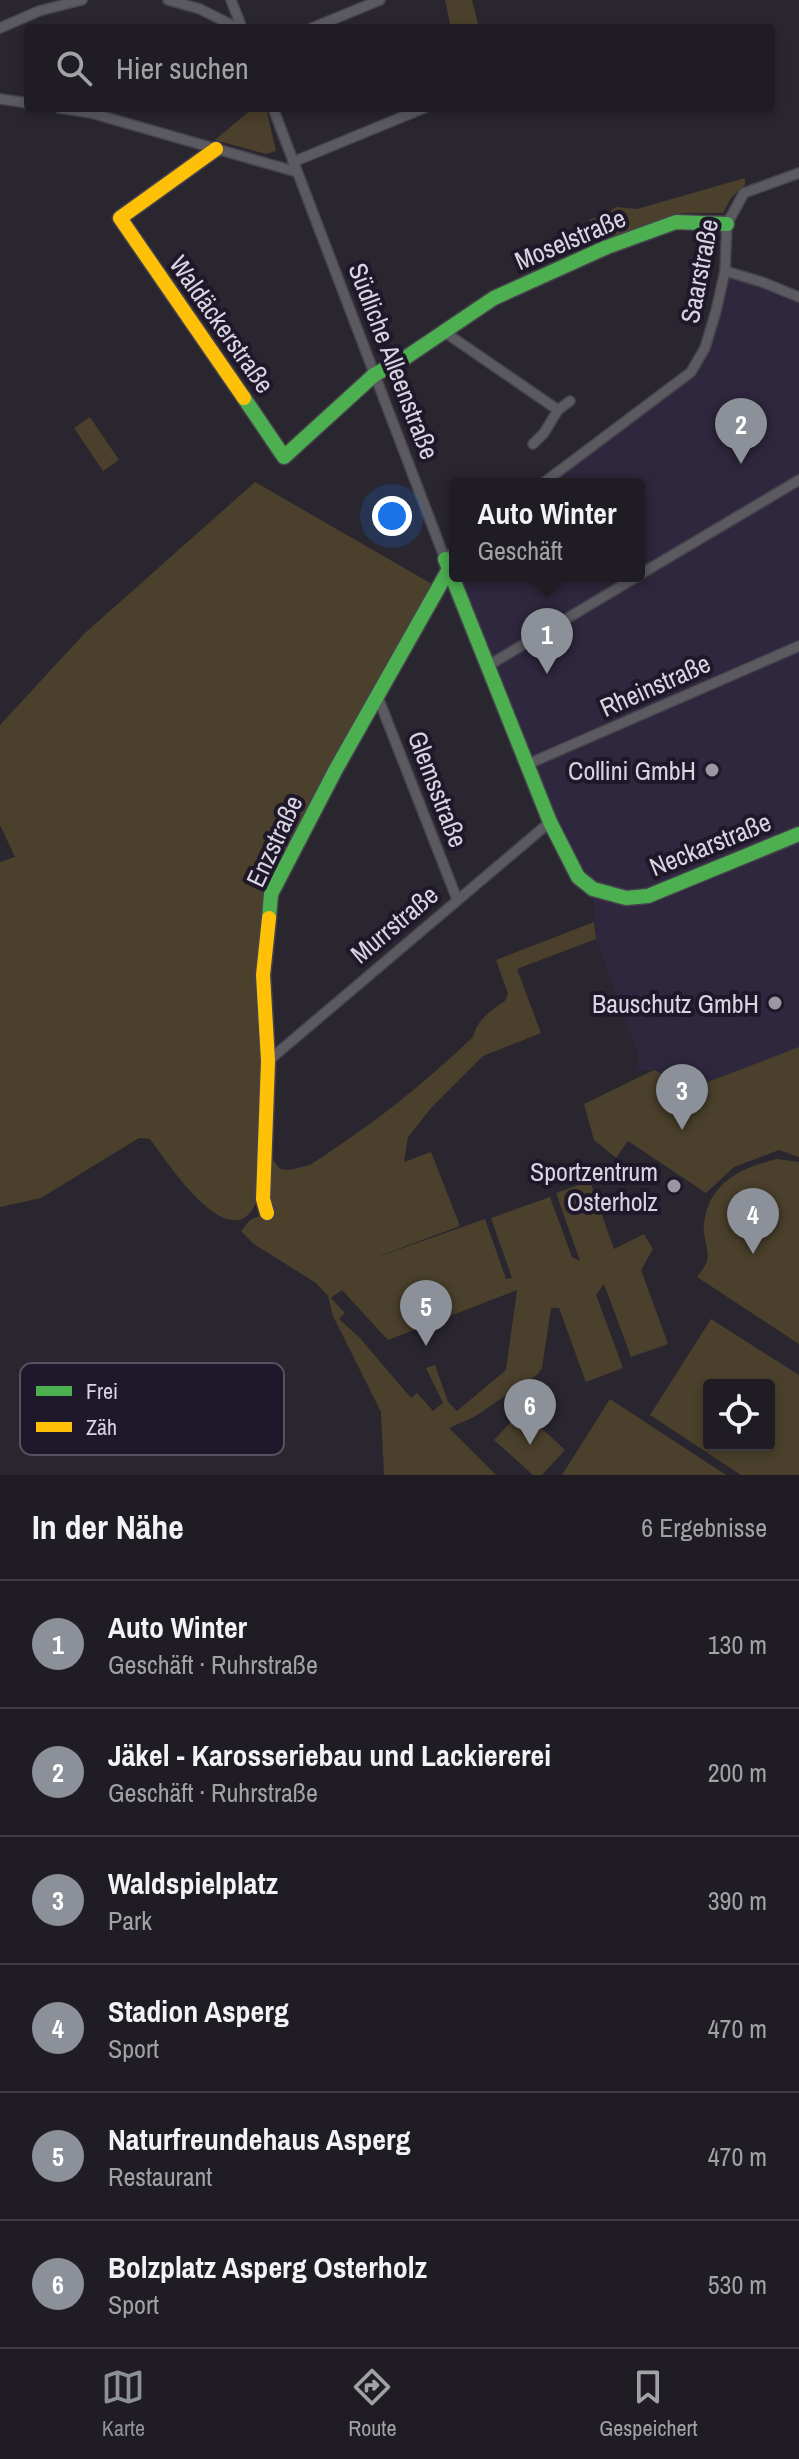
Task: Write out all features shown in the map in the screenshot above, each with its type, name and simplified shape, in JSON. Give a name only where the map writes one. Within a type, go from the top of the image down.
[{"type":"street","points":[[0,28],[39,11],[82,0]]},
{"type":"street","points":[[168,0],[200,9],[232,24]]},
{"type":"street","points":[[231,0],[239,24]]},
{"type":"street","points":[[322,24],[380,0]]},
{"type":"street","points":[[0,99],[24,102]]},
{"type":"street","points":[[85,112],[216,149],[295,167],[415,112]]},
{"type":"street","name":"Südliche Alleenstraße","points":[[274,112],[374,375],[449,558]]},
{"type":"street","name":"Waldäckerstraße","points":[[216,149],[120,218],[284,457]]},
{"type":"street","name":"Saarstraße","points":[[550,478],[691,372],[705,348],[725,271],[727,224],[744,193],[799,173]]},
{"type":"street","name":"Moselstraße","points":[[284,457],[374,375],[502,294],[607,247],[676,222],[727,224]]},
{"type":"street","points":[[725,271],[799,297]]},
{"type":"street","points":[[443,331],[558,410]]},
{"type":"street","points":[[533,444],[558,410],[570,401]]},
{"type":"street","points":[[645,572],[799,480]]},
{"type":"street","name":"Enzstraße","points":[[267,1213],[263,1199],[268,1061],[263,975],[271,894],[449,562]]},
{"type":"street","name":"Südliche Alleenstraße","points":[[458,582],[550,822],[573,870],[593,889]]},
{"type":"street","points":[[489,665],[628,582]]},
{"type":"street","name":"Rheinstraße","points":[[528,764],[799,646]]},
{"type":"street","name":"Glemsstraße","points":[[377,695],[457,899]]},
{"type":"street","name":"Murrstraße","points":[[268,1061],[550,822]]},
{"type":"street","name":"Neckarstraße","points":[[593,889],[619,898],[648,896],[799,834]]},
{"type":"shaded area","points":[[445,0],[472,0],[478,24],[450,24]]},
{"type":"shaded area","points":[[248,112],[267,112],[276,151],[266,154],[215,140]]},
{"type":"shaded area","points":[[745,178],[745,185],[731,198],[723,213],[683,213],[602,240],[589,220],[616,207],[637,209]]},
{"type":"shaded area","points":[[725,271],[799,297],[799,1047],[692,1088],[654,1070],[636,1070],[639,1057],[596,939],[593,889],[578,877],[455,582],[645,582],[645,478],[550,478],[691,372],[705,347]]},
{"type":"shaded area","points":[[90,417],[119,460],[103,471],[74,428]]},
{"type":"shaded area","points":[[255,482],[437,587],[271,894],[259,1194],[249,1214],[235,1220],[220,1216],[187,1187],[150,1139],[139,1138],[41,1198],[0,1207],[0,862],[15,857],[0,825],[0,725],[85,633]]},
{"type":"shaded area","points":[[594,922],[596,939],[517,969],[541,1033],[483,1056],[432,1107],[408,1137],[404,1162],[431,1152],[460,1226],[366,1261],[485,1219],[506,1279],[512,1278],[491,1218],[550,1197],[572,1257],[580,1261],[556,1193],[590,1181],[614,1249],[644,1234],[653,1249],[641,1270],[668,1344],[631,1357],[604,1284],[596,1295],[623,1368],[586,1382],[559,1308],[551,1308],[542,1368],[538,1374],[474,1417],[449,1428],[496,1475],[384,1475],[381,1412],[333,1316],[328,1296],[316,1283],[254,1244],[241,1231],[250,1220],[267,1213],[266,1151],[280,1169],[310,1165],[415,1089],[473,1037],[481,1021],[505,1001],[508,994],[496,960]],"holes":[[[342,1290],[388,1340],[517,1290],[506,1370],[457,1411],[448,1402],[435,1365],[426,1368],[443,1403],[433,1411],[417,1393],[411,1398],[359,1337],[339,1319],[345,1313],[331,1298]]]},
{"type":"shaded area","points":[[799,1047],[799,1157],[779,1150],[734,1167],[706,1193],[628,1141],[616,1158],[594,1140],[584,1104],[654,1070],[692,1088]]},
{"type":"shaded area","points":[[777,1159],[799,1162],[799,1344],[697,1277],[707,1261],[704,1224],[712,1197],[739,1172]]},
{"type":"shaded area","points":[[711,1319],[799,1375],[799,1475],[741,1475],[705,1451],[775,1451],[775,1379],[703,1379],[703,1450],[650,1415]]},
{"type":"shaded area","points":[[610,1399],[726,1475],[562,1475]]},
{"type":"shaded area","points":[[522,1410],[565,1450],[542,1475],[533,1475],[494,1440]]},
{"type":"traffic: fast","points":[[244,398],[284,457],[374,375],[405,358],[494,298],[607,247],[676,222],[727,224]]},
{"type":"traffic: fast","points":[[445,559],[449,569]]},
{"type":"traffic: fast","points":[[269,918],[271,894],[336,769],[449,569]]},
{"type":"traffic: fast","points":[[454,582],[550,822],[578,877],[593,889],[626,898],[648,896],[799,834]]},
{"type":"traffic: slow","points":[[216,149],[120,218],[244,398]]},
{"type":"traffic: slow","points":[[267,1213],[263,1199],[268,1061],[263,975],[269,918]]},
{"type":"place","name":"Jäkel - Karosseriebau und Lackiererei","points":[[741,464]]},
{"type":"place","name":"Auto Winter","points":[[547,674]]},
{"type":"place","name":"Collini GmbH","points":[[712,770]]},
{"type":"place","name":"Bauschutz GmbH","points":[[775,1003]]},
{"type":"place","name":"Waldspielplatz","points":[[682,1130]]},
{"type":"place","name":"Sportzentrum Osterholz","points":[[674,1186]]},
{"type":"place","name":"Stadion Asperg","points":[[753,1254]]},
{"type":"place","name":"Naturfreundehaus Asperg","points":[[426,1346]]},
{"type":"place","name":"Bolzplatz Asperg Osterholz","points":[[530,1445]]}]
